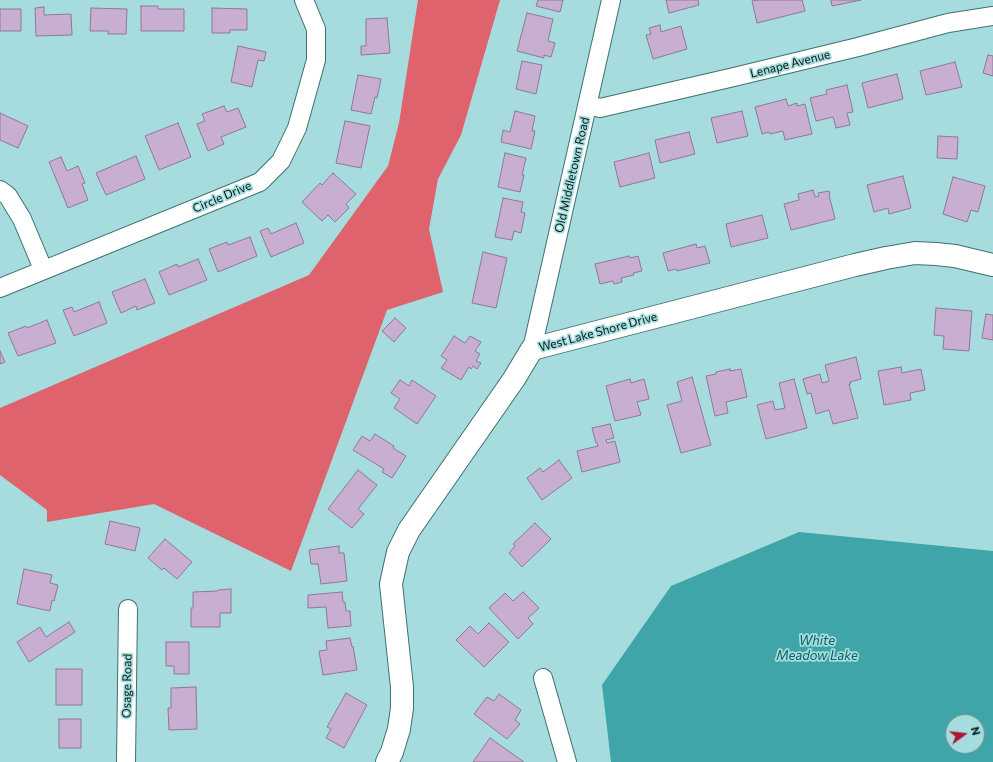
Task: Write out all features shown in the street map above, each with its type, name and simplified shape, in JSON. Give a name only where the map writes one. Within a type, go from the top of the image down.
[{"type":"street","name":"Circle Drive","points":[[0,288],[43,269],[260,182],[281,161],[297,128],[316,60],[316,29],[304,0]]},
{"type":"street","name":"Old Middletown Road","points":[[532,349],[611,0]]},
{"type":"street","name":"Lenape Avenue","points":[[587,105],[600,108],[757,72],[948,23],[993,16]]},
{"type":"street","points":[[0,190],[8,196],[22,219],[43,269]]},
{"type":"street","name":"West Lake Shore Drive","points":[[386,762],[392,752],[399,729],[402,708],[402,687],[391,584],[398,552],[408,530],[514,379],[532,349],[886,258],[915,253],[936,254],[955,256],[993,264]]},
{"type":"street","name":"Osage Road","points":[[126,762],[128,609]]},
{"type":"street","points":[[543,678],[567,762]]},
{"type":"shaded area","points":[[418,0],[500,0],[461,135],[438,179],[429,229],[443,292],[387,310],[291,571],[154,504],[47,522],[47,510],[0,475],[0,408],[309,275],[388,166],[399,123]]},
{"type":"water","name":"White Meadow Lake","points":[[799,532],[993,551],[993,762],[611,762],[602,685],[671,586]]},
{"type":"building","points":[[538,0],[563,0],[560,12],[536,6]]},
{"type":"building","points":[[666,0],[698,0],[699,5],[669,13]]},
{"type":"building","points":[[802,0],[805,11],[757,23],[752,1]]},
{"type":"building","points":[[831,0],[861,0],[832,6]]},
{"type":"building","points":[[141,6],[158,6],[158,9],[184,9],[184,31],[141,31]]},
{"type":"building","points":[[44,7],[44,15],[71,14],[72,35],[36,36],[35,8]]},
{"type":"building","points":[[91,8],[127,9],[126,34],[108,34],[108,31],[90,31]]},
{"type":"building","points":[[212,8],[247,9],[247,30],[230,30],[230,33],[212,33]]},
{"type":"building","points":[[0,9],[21,9],[21,31],[0,31]]},
{"type":"building","points":[[527,13],[553,19],[548,41],[555,43],[551,57],[544,55],[544,58],[517,51]]},
{"type":"building","points":[[387,18],[390,53],[361,55],[361,46],[366,46],[366,19]]},
{"type":"building","points":[[660,25],[661,32],[681,26],[687,49],[653,59],[646,35],[651,34],[649,28]]},
{"type":"building","points":[[238,46],[266,52],[264,61],[258,60],[252,87],[231,82]]},
{"type":"building","points":[[988,55],[993,56],[993,76],[983,73]]},
{"type":"building","points":[[522,61],[542,65],[536,94],[516,89]]},
{"type":"building","points":[[955,62],[962,87],[926,95],[920,71]]},
{"type":"building","points":[[897,74],[903,99],[868,108],[862,83]]},
{"type":"building","points":[[358,75],[381,79],[377,98],[375,97],[371,114],[351,110]]},
{"type":"building","points":[[847,85],[853,112],[847,113],[850,125],[836,128],[833,117],[816,121],[810,98],[827,94],[826,90]]},
{"type":"building","points":[[786,99],[788,106],[797,103],[797,106],[805,104],[812,134],[785,140],[783,131],[762,134],[755,107]]},
{"type":"building","points":[[224,106],[227,112],[238,108],[246,127],[221,137],[224,144],[208,151],[197,124],[205,121],[202,114]]},
{"type":"building","points":[[515,111],[535,116],[532,131],[535,131],[531,149],[501,142],[503,130],[510,132]]},
{"type":"building","points":[[742,111],[748,136],[717,143],[711,118]]},
{"type":"building","points":[[0,113],[28,126],[18,148],[0,140]]},
{"type":"building","points":[[345,121],[370,126],[361,168],[336,163]]},
{"type":"building","points":[[178,123],[191,157],[159,170],[145,136]]},
{"type":"building","points":[[689,132],[695,154],[660,163],[655,140]]},
{"type":"building","points":[[938,136],[958,137],[957,159],[937,158]]},
{"type":"building","points":[[505,153],[526,158],[520,192],[498,187]]},
{"type":"building","points":[[649,153],[655,178],[620,187],[614,162]]},
{"type":"building","points":[[136,156],[145,179],[106,195],[96,173]]},
{"type":"building","points":[[61,157],[67,171],[78,166],[85,183],[82,184],[88,200],[68,208],[49,162]]},
{"type":"building","points":[[333,173],[356,194],[346,204],[349,208],[335,222],[328,215],[322,221],[302,202],[320,183],[322,185]]},
{"type":"building","points":[[903,176],[911,208],[889,214],[888,208],[874,212],[867,185]]},
{"type":"building","points":[[953,177],[985,186],[978,212],[971,210],[967,222],[943,214]]},
{"type":"building","points":[[813,190],[815,197],[819,196],[818,193],[829,191],[835,219],[791,230],[784,204],[799,200],[798,194]]},
{"type":"building","points":[[503,198],[523,202],[521,212],[525,213],[521,233],[514,231],[512,240],[495,237]]},
{"type":"building","points":[[762,215],[768,238],[731,247],[726,224]]},
{"type":"building","points":[[296,223],[304,243],[271,257],[260,231],[268,228],[271,234]]},
{"type":"building","points":[[250,237],[257,256],[218,272],[209,249],[227,242],[228,245]]},
{"type":"building","points":[[696,244],[697,248],[705,246],[710,263],[677,271],[676,269],[668,271],[663,253]]},
{"type":"building","points":[[483,252],[507,258],[496,308],[472,303]]},
{"type":"building","points":[[629,256],[630,258],[638,256],[642,271],[633,273],[634,275],[621,278],[622,282],[614,284],[613,281],[600,284],[595,264]]},
{"type":"building","points":[[198,259],[207,280],[169,295],[159,272],[177,264],[178,267]]},
{"type":"building","points":[[145,279],[155,303],[137,310],[136,306],[121,313],[112,292]]},
{"type":"building","points":[[99,302],[107,323],[74,336],[63,310],[72,307],[74,312]]},
{"type":"building","points":[[936,308],[972,311],[969,351],[943,349],[944,336],[934,335]]},
{"type":"building","points":[[986,314],[993,315],[993,340],[982,338]]},
{"type":"building","points":[[395,318],[406,328],[394,342],[382,331]]},
{"type":"building","points":[[47,320],[56,343],[18,356],[8,333],[26,326],[27,328]]},
{"type":"building","points":[[454,336],[465,343],[470,336],[481,342],[475,351],[480,354],[476,361],[481,363],[477,369],[473,366],[471,369],[469,367],[461,380],[441,368],[447,360],[441,356]]},
{"type":"building","points":[[0,351],[5,362],[0,364]]},
{"type":"building","points":[[856,357],[861,379],[850,382],[851,384],[849,384],[858,418],[833,424],[829,410],[816,414],[811,393],[807,394],[803,379],[820,374],[822,383],[829,381],[825,365]]},
{"type":"building","points":[[901,367],[902,373],[921,369],[925,390],[910,393],[911,400],[884,405],[878,371]]},
{"type":"building","points":[[730,369],[730,371],[741,369],[747,397],[726,402],[728,413],[715,416],[706,376]]},
{"type":"building","points":[[692,377],[711,445],[681,453],[667,405],[682,401],[677,382]]},
{"type":"building","points":[[630,379],[631,383],[644,379],[649,399],[637,402],[641,415],[615,421],[606,386]]},
{"type":"building","points":[[794,379],[807,428],[766,439],[757,405],[773,401],[775,410],[785,408],[779,383]]},
{"type":"building","points":[[400,380],[409,386],[412,380],[436,396],[417,424],[394,408],[400,399],[391,393]]},
{"type":"building","points":[[610,424],[614,438],[606,440],[607,443],[615,441],[620,462],[582,472],[577,451],[598,446],[592,428]]},
{"type":"building","points":[[375,434],[394,446],[393,448],[406,456],[392,478],[382,472],[384,469],[353,450],[362,436],[370,441]]},
{"type":"building","points":[[559,460],[572,478],[542,500],[527,478],[540,468],[543,472]]},
{"type":"building","points":[[358,470],[377,485],[358,509],[364,514],[352,528],[328,509]]},
{"type":"building","points":[[110,521],[140,528],[135,551],[105,544]]},
{"type":"building","points":[[535,523],[551,539],[522,567],[509,553],[515,546],[513,544]]},
{"type":"building","points":[[165,539],[192,562],[177,579],[164,568],[162,570],[148,558]]},
{"type":"building","points":[[339,546],[339,553],[344,553],[347,581],[321,584],[318,564],[311,564],[309,550]]},
{"type":"building","points":[[24,569],[52,575],[50,583],[58,585],[54,601],[52,600],[50,611],[17,604]]},
{"type":"building","points":[[231,589],[231,613],[220,613],[220,627],[191,627],[193,592]]},
{"type":"building","points":[[342,592],[346,611],[350,611],[351,626],[328,628],[326,607],[308,608],[308,595]]},
{"type":"building","points":[[523,592],[539,608],[528,618],[533,624],[518,639],[489,608],[505,593],[513,601]]},
{"type":"building","points":[[69,622],[75,632],[29,662],[17,642],[40,627],[46,637]]},
{"type":"building","points":[[489,623],[509,642],[484,667],[456,640],[470,626],[478,634]]},
{"type":"building","points":[[350,638],[352,647],[353,646],[357,670],[323,675],[319,651],[327,650],[326,641]]},
{"type":"building","points":[[166,642],[189,642],[189,674],[174,674],[174,666],[166,666]]},
{"type":"building","points":[[56,669],[82,669],[82,705],[56,705]]},
{"type":"building","points":[[196,687],[197,729],[169,730],[168,708],[171,708],[171,688]]},
{"type":"building","points":[[346,693],[367,705],[344,748],[326,738],[331,729],[327,727]]},
{"type":"building","points":[[499,694],[521,710],[515,720],[520,724],[507,739],[474,714],[487,697],[494,701]]},
{"type":"building","points":[[59,719],[81,719],[81,748],[59,748]]},
{"type":"building","points":[[490,738],[524,762],[473,762]]}]
